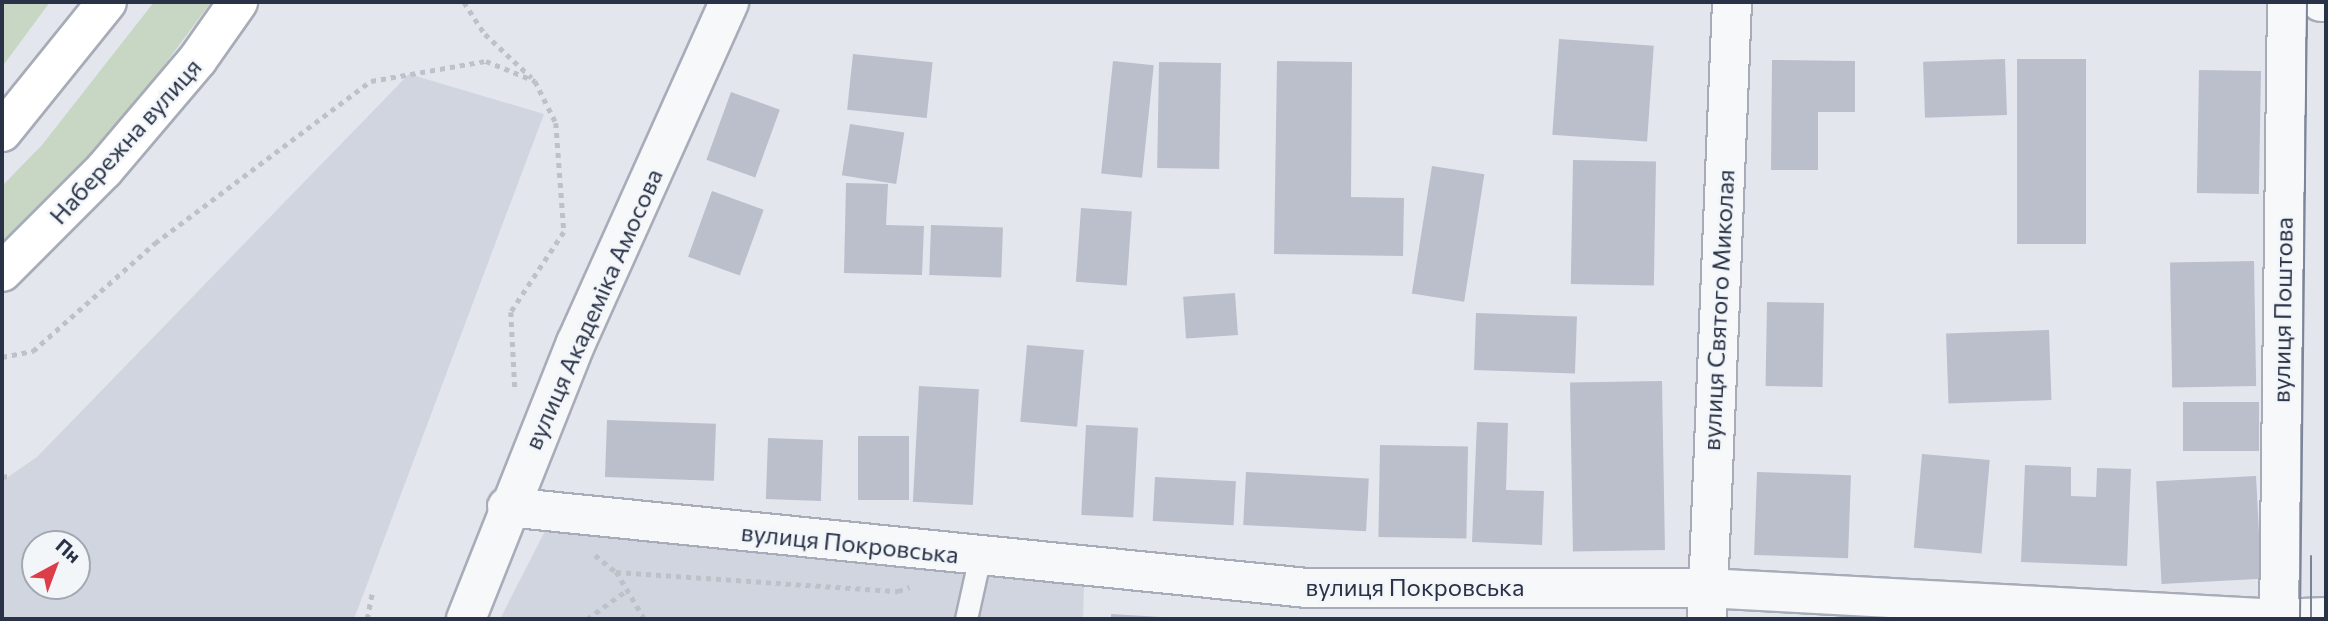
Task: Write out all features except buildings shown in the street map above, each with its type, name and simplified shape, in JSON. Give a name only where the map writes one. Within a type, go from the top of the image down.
[{"type":"main road","points":[[2,132],[107,2]]},
{"type":"main road","name":"Набережна вулиця","points":[[2,272],[104,170],[198,59],[238,2]]},
{"type":"street","name":"вулиця Академіка Амосова","points":[[466,619],[507,508],[729,2]]},
{"type":"street","name":"вулиця Святого Миколая","points":[[1706,604],[1732,2]]},
{"type":"street","name":"вулиця Поштова","points":[[2279,619],[2287,2]]},
{"type":"street","points":[[2321,2],[2326,2]]},
{"type":"street","name":"вулиця Покровська","points":[[507,508],[1307,588],[1706,604],[2279,619],[2326,617]]},
{"type":"lane","points":[[966,619],[980,556]]},
{"type":"path","points":[[464,2],[485,34],[535,81],[556,123],[564,232],[511,312],[515,395]]},
{"type":"path","points":[[2,357],[33,351],[155,243],[372,81],[486,61],[535,81]]},
{"type":"path","points":[[644,619],[616,572],[898,592],[922,581]]},
{"type":"path","points":[[587,619],[627,590]]},
{"type":"path","points":[[367,619],[372,593]]},
{"type":"shaded area","points":[[409,74],[544,114],[354,619],[2,619],[2,481],[37,457]]},
{"type":"shaded area","points":[[545,531],[1084,586],[1083,619],[500,619]]},
{"type":"green space","points":[[2,2],[50,2],[2,67]]},
{"type":"green space","points":[[154,2],[211,2],[117,129],[32,222],[2,249],[2,186],[42,145]]},
{"type":"tram line","points":[[2300,619],[2307,2]]},
{"type":"tram line","points":[[2311,556],[2311,619]]}]
